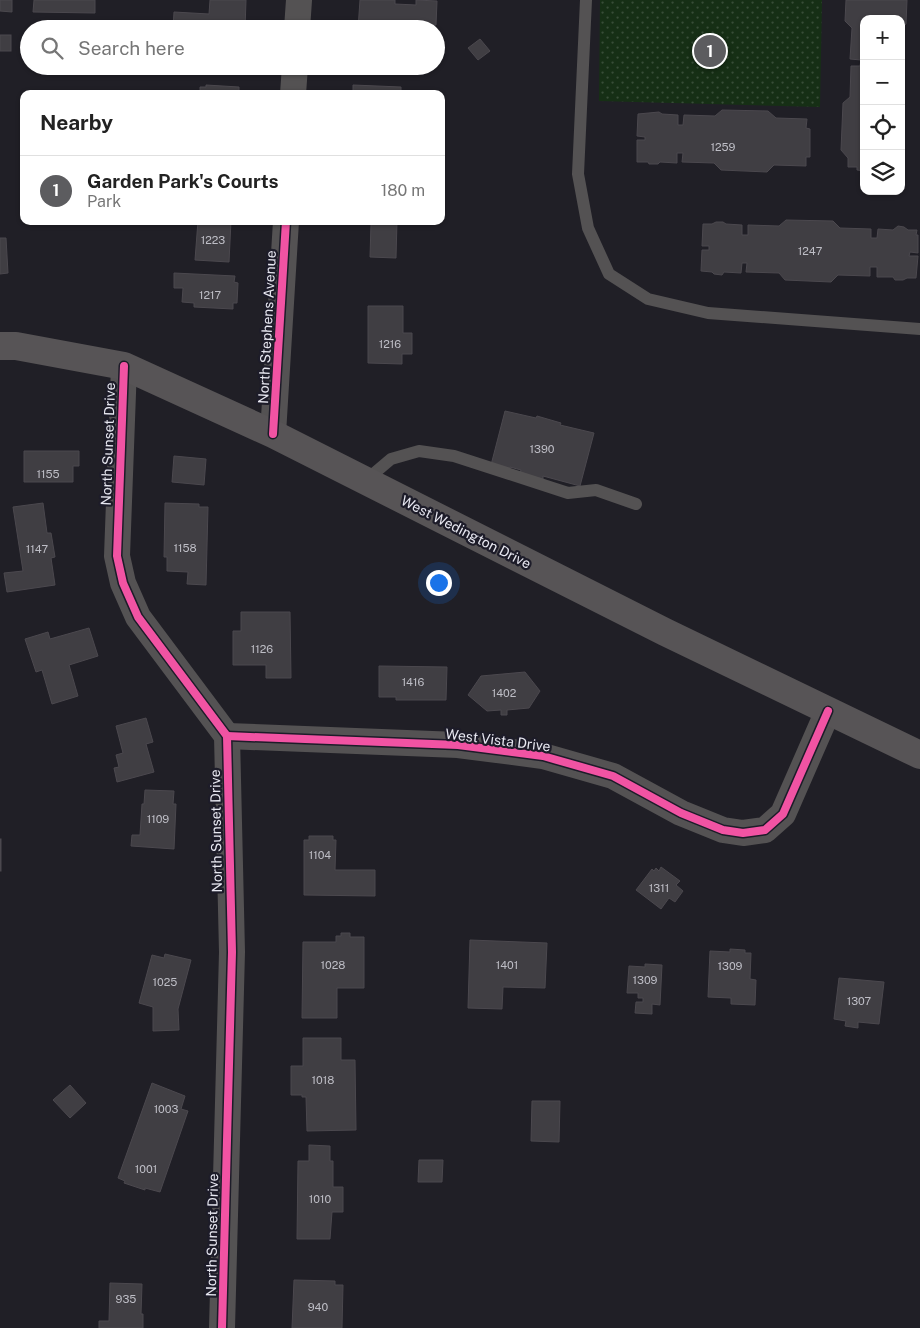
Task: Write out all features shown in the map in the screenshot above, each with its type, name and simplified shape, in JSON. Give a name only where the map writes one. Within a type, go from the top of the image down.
[{"type":"main road","name":"West Wedington Drive","points":[[0,346],[16,346],[124,366],[273,434],[665,632],[920,755]]},
{"type":"street","points":[[298,20],[299,0]]},
{"type":"street","points":[[293,90],[294,75]]},
{"type":"street","name":"North Stephens Avenue","points":[[273,434],[286,225]]},
{"type":"street","name":"North Sunset Drive","points":[[124,366],[117,556],[123,583],[138,617],[227,736],[232,952],[222,1328]]},
{"type":"street","name":"West Vista Drive","points":[[227,736],[458,745],[543,756],[613,776],[680,814],[723,830],[743,833],[765,830],[783,814],[828,711]]},
{"type":"lane","points":[[586,0],[578,174],[588,228],[609,274],[648,299],[708,313],[920,329]]},
{"type":"lane","points":[[365,480],[391,459],[419,451],[454,456],[568,493],[596,490],[636,504]]},
{"type":"green space","points":[[600,0],[822,0],[820,107],[599,101]]},
{"type":"building","points":[[0,0],[12,0],[12,12],[0,11]]},
{"type":"building","points":[[34,0],[95,0],[95,13],[33,12]]},
{"type":"building","points":[[210,0],[246,0],[245,20],[174,20],[174,12],[209,14]]},
{"type":"building","points":[[360,0],[395,0],[395,4],[416,5],[416,0],[437,1],[436,20],[359,20]]},
{"type":"building","points":[[846,0],[907,0],[905,25],[905,15],[860,15],[860,60],[850,59],[852,28],[845,21]]},
{"type":"building","points":[[0,35],[11,35],[11,51],[0,51]]},
{"type":"building","points":[[480,39],[490,51],[478,60],[468,48]]},
{"type":"building","points":[[851,66],[860,66],[860,170],[857,170],[857,167],[848,167],[848,158],[841,150],[843,103],[850,97]]},
{"type":"building","points":[[206,85],[239,87],[239,90],[200,90],[200,87],[206,87]]},
{"type":"building","points":[[353,85],[401,87],[401,90],[353,90]]},
{"type":"building","points":[[722,110],[768,111],[776,118],[807,119],[806,128],[810,129],[810,157],[806,157],[806,166],[774,165],[767,172],[721,170],[714,163],[682,162],[683,153],[677,153],[677,163],[660,162],[658,164],[649,164],[648,162],[637,162],[637,140],[645,140],[645,137],[637,136],[638,114],[659,112],[662,114],[678,115],[678,125],[683,125],[684,115],[715,116]]},
{"type":"building","points":[[786,220],[833,221],[840,228],[871,229],[871,238],[877,238],[878,229],[893,230],[898,226],[908,230],[917,230],[918,253],[910,252],[909,256],[918,256],[916,278],[895,280],[893,277],[877,277],[877,267],[870,267],[870,276],[838,275],[831,282],[785,280],[779,273],[746,272],[747,263],[742,263],[741,273],[724,272],[722,275],[701,271],[702,250],[709,250],[709,246],[702,246],[703,224],[723,222],[726,224],[742,225],[742,235],[748,235],[748,225],[779,226]]},
{"type":"building","points":[[198,225],[231,225],[229,262],[195,260]]},
{"type":"building","points":[[371,225],[397,225],[396,258],[370,257]]},
{"type":"building","points":[[0,238],[6,238],[8,273],[0,274]]},
{"type":"building","points":[[174,273],[235,276],[234,282],[238,283],[237,303],[233,303],[233,309],[194,307],[194,303],[182,302],[183,288],[174,288]]},
{"type":"building","points":[[368,306],[403,306],[403,333],[412,333],[412,354],[402,354],[402,364],[368,363]]},
{"type":"building","points":[[505,411],[536,418],[537,416],[561,423],[560,425],[594,433],[580,486],[543,476],[543,479],[520,473],[521,470],[510,467],[510,470],[491,465]]},
{"type":"building","points":[[24,451],[79,451],[79,466],[73,466],[73,482],[24,482]]},
{"type":"building","points":[[174,456],[206,459],[204,485],[172,482]]},
{"type":"building","points":[[43,503],[47,533],[51,533],[55,557],[51,558],[55,585],[7,592],[4,573],[23,571],[13,507]]},
{"type":"building","points":[[165,503],[199,504],[199,507],[208,507],[206,585],[187,584],[188,572],[167,571],[167,557],[164,557]]},
{"type":"building","points":[[241,612],[290,612],[291,678],[266,678],[266,665],[233,665],[233,631],[241,631]]},
{"type":"building","points":[[89,628],[98,656],[69,665],[78,696],[52,704],[42,670],[36,672],[25,639],[48,632],[50,639]]},
{"type":"building","points":[[379,666],[447,667],[446,700],[396,700],[396,697],[379,697]]},
{"type":"building","points":[[525,672],[540,691],[529,708],[507,710],[507,715],[501,715],[501,710],[487,711],[468,695],[481,676]]},
{"type":"building","points":[[146,718],[153,742],[146,744],[154,772],[117,782],[114,768],[119,767],[116,755],[123,753],[116,726]]},
{"type":"building","points":[[145,790],[174,791],[173,804],[176,804],[174,849],[131,846],[132,835],[140,835]]},
{"type":"building","points":[[309,836],[333,836],[333,840],[336,840],[335,870],[375,870],[375,896],[304,895],[304,840],[309,840]]},
{"type":"building","points":[[1,839],[1,871],[0,871]]},
{"type":"building","points":[[661,867],[680,881],[676,885],[683,891],[675,902],[669,898],[661,909],[636,890],[652,869],[654,871],[656,868],[659,871]]},
{"type":"building","points":[[341,933],[350,933],[350,937],[364,937],[364,988],[337,988],[337,1018],[302,1018],[303,942],[336,942],[336,936],[341,936]]},
{"type":"building","points":[[470,940],[547,943],[545,988],[503,987],[502,1009],[468,1008]]},
{"type":"building","points":[[730,949],[745,950],[745,953],[751,953],[750,979],[756,980],[755,1005],[731,1004],[731,998],[708,997],[710,951],[730,952]]},
{"type":"building","points":[[165,954],[191,960],[178,1009],[179,1030],[153,1031],[153,1007],[139,1003],[152,955],[164,958]]},
{"type":"building","points":[[645,964],[662,965],[660,1005],[652,1004],[652,1014],[635,1013],[636,1002],[643,1002],[643,998],[638,998],[638,993],[627,993],[629,966],[645,967]]},
{"type":"building","points":[[839,978],[884,982],[879,1024],[858,1022],[858,1028],[845,1026],[846,1021],[834,1019]]},
{"type":"building","points":[[303,1038],[341,1038],[341,1060],[355,1060],[356,1130],[307,1131],[306,1097],[291,1095],[291,1066],[303,1066]]},
{"type":"building","points":[[152,1083],[185,1096],[181,1109],[188,1111],[160,1192],[145,1188],[145,1190],[124,1183],[125,1181],[118,1178]]},
{"type":"building","points":[[70,1085],[86,1103],[70,1118],[53,1100]]},
{"type":"building","points":[[532,1101],[560,1101],[559,1142],[531,1141]]},
{"type":"building","points":[[309,1145],[330,1146],[330,1161],[333,1161],[333,1187],[343,1187],[343,1212],[332,1212],[330,1239],[297,1239],[298,1161],[309,1161]]},
{"type":"building","points":[[419,1160],[443,1160],[442,1182],[418,1182]]},
{"type":"building","points":[[294,1280],[335,1281],[335,1285],[343,1285],[342,1328],[292,1328]]},
{"type":"building","points":[[110,1283],[142,1284],[141,1314],[143,1314],[143,1328],[99,1328],[99,1321],[109,1321]]},
{"type":"cycle path","points":[[273,434],[286,225]]},
{"type":"cycle path","points":[[124,366],[117,556],[123,583],[138,617],[227,736],[232,952],[222,1328]]},
{"type":"cycle path","points":[[227,736],[458,745],[543,756],[613,776],[681,813],[723,830],[743,833],[765,830],[783,814],[828,711]]},
{"type":"place","name":"Garden Park's Courts","points":[[710,51]]}]
